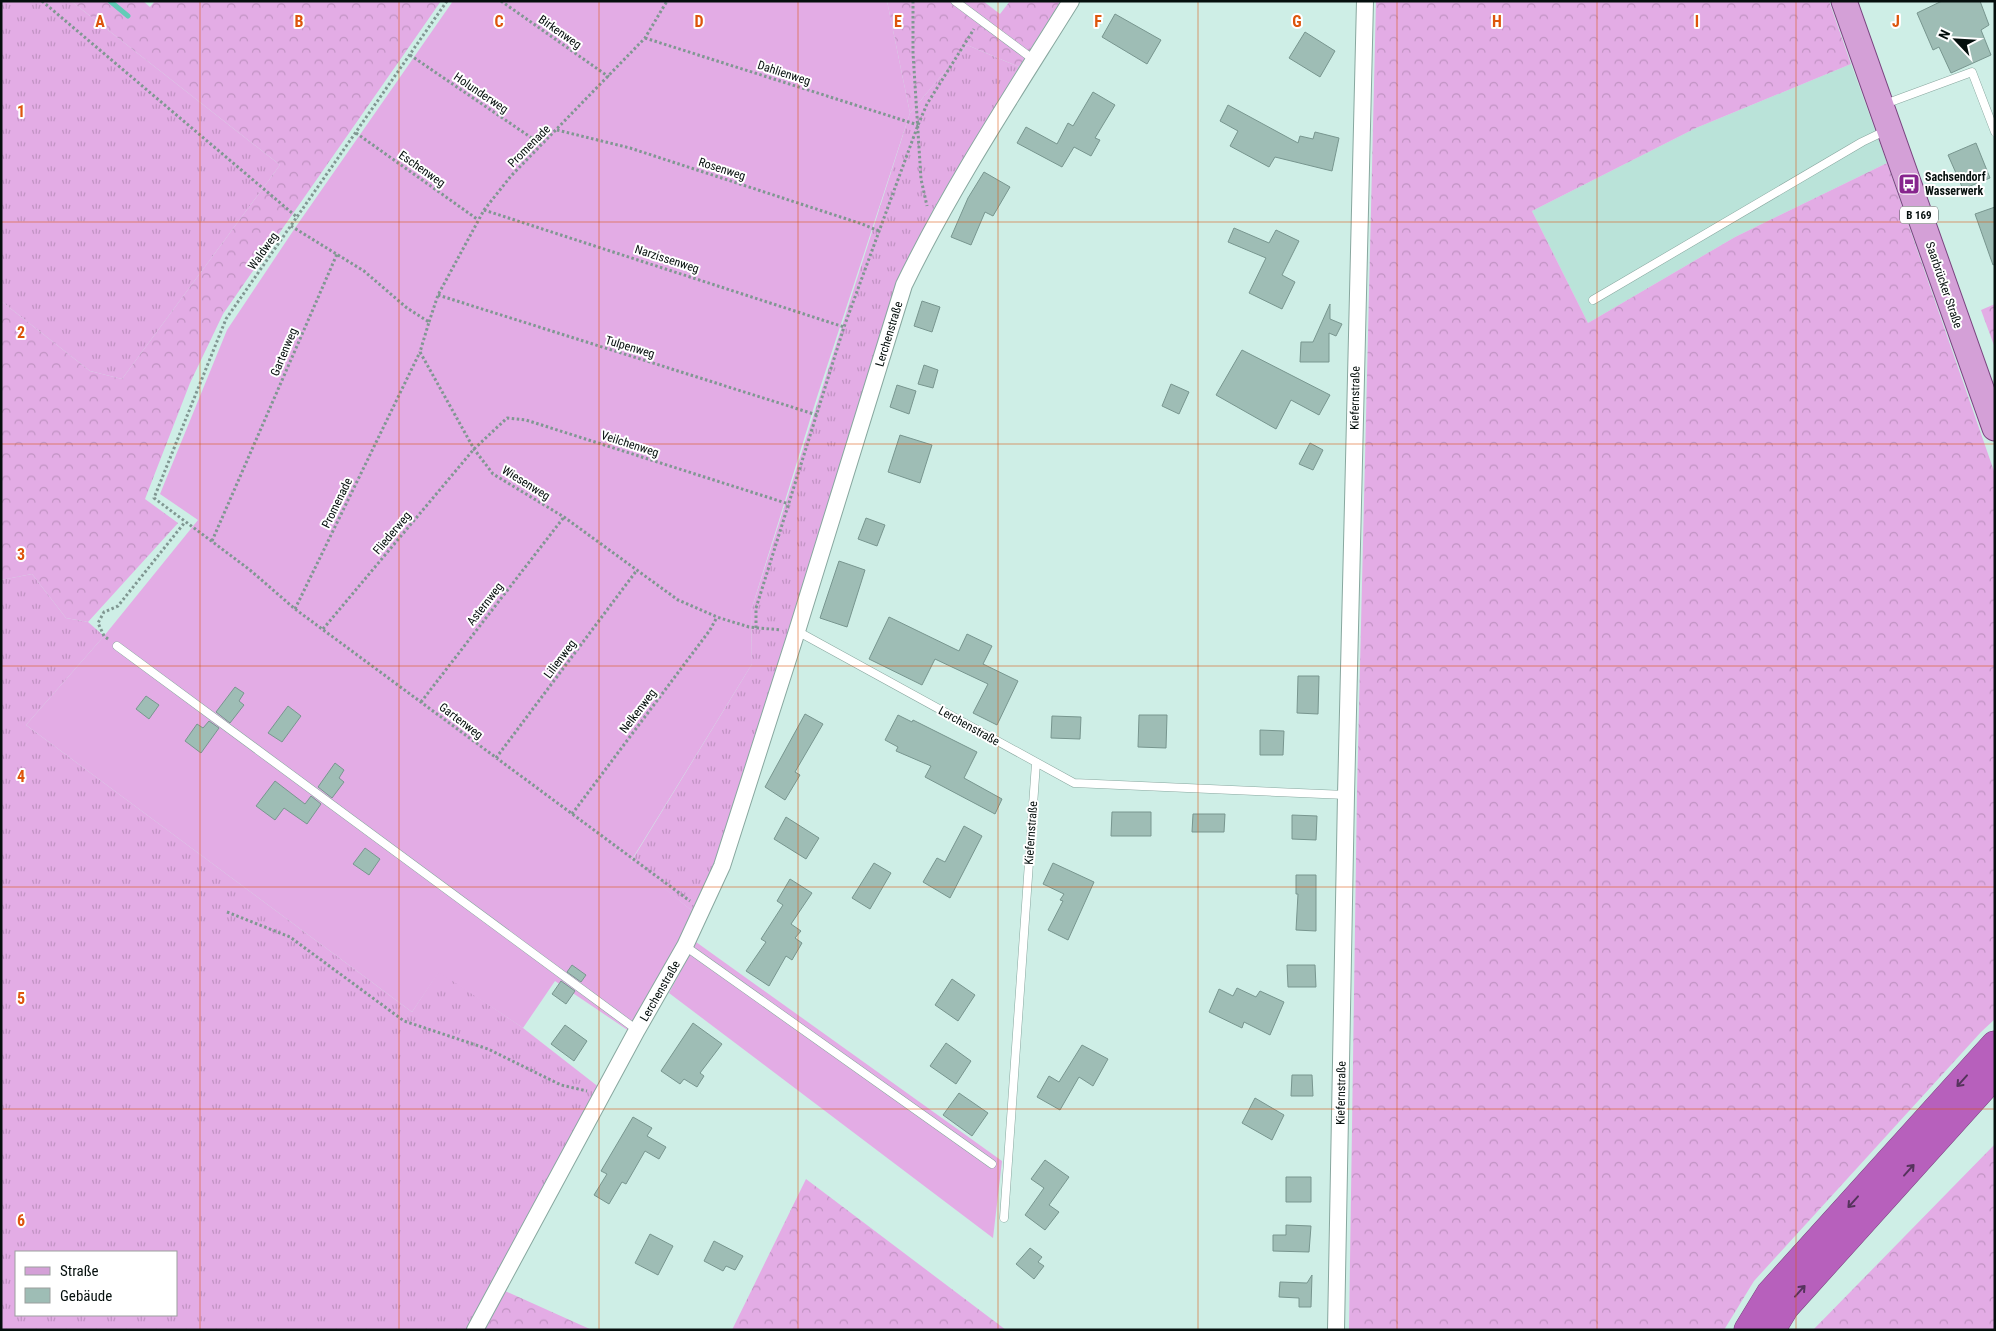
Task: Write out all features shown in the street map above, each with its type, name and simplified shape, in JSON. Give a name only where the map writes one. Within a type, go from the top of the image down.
[{"type":"highway","points":[[1748,1330],[1770,1294],[1995,1045]]},
{"type":"highway","points":[[1771,1330],[1785,1307],[1995,1074]]},
{"type":"main road","name":"Saarbrücker Straße","points":[[1844,1],[1995,428]]},
{"type":"street","name":"Lerchenstraße","points":[[475,1330],[637,1030],[686,946],[703,910],[722,866],[904,285],[962,175],[1071,1]]},
{"type":"street","name":"Kiefernstraße","points":[[1336,1330],[1346,795],[1365,1]]},
{"type":"lane","points":[[955,1],[1034,60]]},
{"type":"lane","points":[[1881,106],[1972,72],[1995,132]]},
{"type":"lane","points":[[1593,300],[1862,142],[1889,129]]},
{"type":"lane","name":"Lerchenstraße","points":[[797,631],[1036,763]]},
{"type":"lane","points":[[117,646],[637,1030]]},
{"type":"lane","points":[[1036,763],[1074,783],[1346,795]]},
{"type":"lane","name":"Kiefernstraße","points":[[1004,1218],[1036,763]]},
{"type":"lane","points":[[686,946],[992,1164]]},
{"type":"path","points":[[42,1],[298,218]]},
{"type":"path","name":"Waldweg","points":[[185,522],[154,498],[226,319],[447,1]]},
{"type":"path","name":"Birkenweg","points":[[501,1],[609,77]]},
{"type":"path","name":"Promenade","points":[[429,322],[438,296],[477,219],[511,176],[645,38],[667,1]]},
{"type":"path","points":[[912,1],[913,53],[921,179],[932,229]]},
{"type":"path","points":[[756,628],[756,608],[844,327],[918,125],[927,104],[980,20]]},
{"type":"path","name":"Dahlienweg","points":[[645,38],[918,125]]},
{"type":"path","name":"Holunderweg","points":[[410,55],[542,145]]},
{"type":"path","name":"Rosenweg","points":[[556,130],[630,148],[879,231]]},
{"type":"path","name":"Eschenweg","points":[[356,132],[477,219]]},
{"type":"path","name":"Narzissenweg","points":[[484,210],[844,327]]},
{"type":"path","points":[[291,226],[364,271],[407,308],[429,322],[420,352]]},
{"type":"path","name":"Gartenweg","points":[[212,541],[337,254]]},
{"type":"path","name":"Tulpenweg","points":[[438,296],[817,415]]},
{"type":"path","name":"Promenade","points":[[296,608],[420,352]]},
{"type":"path","name":"Wiesenweg","points":[[420,352],[474,449],[494,474],[564,517],[678,600],[717,617],[756,628],[797,631]]},
{"type":"path","name":"Veilchenweg","points":[[474,449],[507,418],[526,420],[789,504]]},
{"type":"path","name":"Fliederweg","points":[[323,629],[474,449]]},
{"type":"path","name":"Asternweg","points":[[421,702],[564,517]]},
{"type":"path","points":[[117,646],[104,636],[98,623],[104,612],[118,606],[185,522]]},
{"type":"path","name":"Gartenweg","points":[[185,522],[250,570],[323,629],[703,910]]},
{"type":"path","name":"Lilienweg","points":[[496,758],[637,570]]},
{"type":"path","name":"Nelkenweg","points":[[572,814],[710,630],[717,617]]},
{"type":"path","points":[[227,912],[290,937],[404,1021],[488,1050],[561,1085],[602,1095]]},
{"type":"shaded area","points":[[1851,64],[1887,163],[1735,237],[1588,323],[1532,211],[1696,128]]},
{"type":"green space","points":[[1,1],[71,1],[280,165],[122,379],[90,371],[1,301]]},
{"type":"green space","points":[[71,1],[143,1],[150,7],[155,1],[441,1],[223,314],[190,383],[145,499],[178,523],[88,622],[66,618],[32,574],[1,580],[1,301],[90,371],[122,379],[280,165]]},
{"type":"green space","points":[[453,1],[887,1],[910,113],[817,397],[751,611],[752,664],[631,861],[696,914],[632,1033],[555,981],[523,1028],[439,972],[412,1012],[26,725],[104,636],[198,520],[160,494],[227,330],[295,228]]},
{"type":"green space","points":[[887,1],[983,1],[1000,14],[1010,1],[1061,1],[1019,67],[967,45],[910,113]]},
{"type":"green space","points":[[1376,1],[1829,1],[1851,64],[1696,128],[1532,211],[1588,323],[1735,237],[1887,163],[1995,474],[1995,1019],[1981,1032],[1754,1281],[1724,1330],[1349,1330],[1357,791]]},
{"type":"green space","points":[[967,45],[1019,67],[934,208],[899,281],[717,860],[696,914],[631,862],[752,664],[751,611],[910,113]]},
{"type":"green space","points":[[1995,304],[1995,348],[1981,310]]},
{"type":"green space","points":[[32,574],[66,618],[88,622],[104,636],[26,725],[412,1012],[439,971],[523,1028],[600,1088],[468,1330],[1,1330],[1,580]]},
{"type":"green space","points":[[696,942],[1002,1161],[993,1238],[669,993]]},
{"type":"green space","points":[[1995,1144],[1995,1330],[1813,1330]]},
{"type":"green space","points":[[806,1179],[1006,1330],[732,1330]]},
{"type":"green space","points":[[505,1291],[592,1330],[483,1330]]},
{"type":"building","points":[[1942,1],[1980,1],[1989,25],[1981,30],[1991,55],[1951,73],[1939,47],[1933,50],[1917,13]]},
{"type":"building","points":[[1115,14],[1161,40],[1147,64],[1102,37]]},
{"type":"building","points":[[1305,32],[1335,51],[1320,77],[1289,58]]},
{"type":"building","points":[[1093,92],[1115,105],[1095,138],[1100,140],[1091,156],[1074,147],[1062,167],[1017,143],[1026,127],[1057,144],[1068,123],[1073,126]]},
{"type":"building","points":[[1228,105],[1298,143],[1300,136],[1313,139],[1315,132],[1339,138],[1332,171],[1275,157],[1269,167],[1230,146],[1238,131],[1220,121]]},
{"type":"building","points":[[1976,143],[1990,178],[1963,189],[1948,155]]},
{"type":"building","points":[[984,172],[1010,187],[993,216],[985,212],[971,245],[951,237],[968,198]]},
{"type":"building","points":[[1995,207],[1995,264],[1993,265],[1975,214]]},
{"type":"building","points":[[1234,228],[1269,243],[1276,230],[1299,241],[1282,275],[1295,282],[1282,309],[1249,293],[1266,258],[1228,242]]},
{"type":"building","points":[[922,301],[940,307],[932,332],[914,326]]},
{"type":"building","points":[[1330,304],[1330,319],[1342,324],[1336,336],[1329,333],[1329,362],[1300,362],[1301,342],[1313,342]]},
{"type":"building","points":[[1242,350],[1330,395],[1319,415],[1291,400],[1276,429],[1216,395]]},
{"type":"building","points":[[924,365],[938,370],[933,388],[918,384]]},
{"type":"building","points":[[1171,384],[1189,392],[1179,414],[1162,406]]},
{"type":"building","points":[[897,385],[916,391],[909,414],[890,407]]},
{"type":"building","points":[[900,435],[932,445],[920,483],[888,472]]},
{"type":"building","points":[[1310,443],[1323,450],[1313,470],[1299,464]]},
{"type":"building","points":[[866,518],[885,525],[877,546],[858,539]]},
{"type":"building","points":[[839,561],[865,570],[847,627],[820,618]]},
{"type":"building","points":[[889,617],[959,651],[967,634],[992,646],[983,664],[1018,681],[997,725],[973,713],[988,684],[935,659],[922,685],[869,659]]},
{"type":"building","points":[[1298,676],[1319,676],[1318,714],[1297,713]]},
{"type":"building","points":[[235,687],[244,693],[239,701],[244,705],[230,723],[216,712]]},
{"type":"building","points":[[146,696],[159,705],[149,719],[136,709]]},
{"type":"building","points":[[288,706],[301,716],[282,742],[268,733]]},
{"type":"building","points":[[805,714],[823,724],[795,772],[800,775],[785,800],[765,787]]},
{"type":"building","points":[[898,715],[912,722],[913,720],[977,752],[964,778],[1002,799],[995,814],[925,777],[931,766],[896,751],[898,747],[885,740]]},
{"type":"building","points":[[1139,715],[1167,715],[1166,748],[1138,747]]},
{"type":"building","points":[[1052,716],[1081,717],[1080,739],[1051,738]]},
{"type":"building","points":[[209,721],[219,728],[201,753],[185,741],[197,724],[203,728]]},
{"type":"building","points":[[1260,730],[1284,731],[1283,755],[1260,755]]},
{"type":"building","points":[[335,763],[344,770],[339,778],[344,782],[332,798],[318,787]]},
{"type":"building","points":[[275,781],[305,804],[311,796],[321,804],[307,824],[284,808],[275,820],[256,806]]},
{"type":"building","points":[[1112,812],[1151,812],[1151,836],[1111,836]]},
{"type":"building","points":[[1193,814],[1225,814],[1224,832],[1192,832]]},
{"type":"building","points":[[1292,815],[1317,816],[1316,840],[1292,839]]},
{"type":"building","points":[[786,817],[819,838],[806,859],[774,839]]},
{"type":"building","points":[[964,826],[982,836],[950,898],[923,882],[937,858],[945,862]]},
{"type":"building","points":[[365,848],[380,859],[369,875],[353,864]]},
{"type":"building","points":[[874,863],[891,873],[870,909],[852,898]]},
{"type":"building","points":[[1053,863],[1094,882],[1068,940],[1048,930],[1063,901],[1060,900],[1064,894],[1043,884]]},
{"type":"building","points":[[1296,875],[1316,875],[1316,931],[1296,930],[1298,894],[1296,894]]},
{"type":"building","points":[[790,879],[812,893],[791,924],[801,931],[795,938],[802,943],[792,960],[786,956],[769,986],[746,971],[766,942],[761,939],[783,905],[777,901]]},
{"type":"building","points":[[572,965],[586,975],[581,982],[567,972]]},
{"type":"building","points":[[1287,965],[1315,965],[1316,987],[1288,987]]},
{"type":"building","points":[[952,979],[975,995],[958,1021],[935,1005]]},
{"type":"building","points":[[561,981],[575,991],[566,1004],[552,994]]},
{"type":"building","points":[[1237,988],[1256,997],[1260,991],[1284,1002],[1270,1035],[1244,1022],[1242,1028],[1209,1012],[1219,989],[1233,996]]},
{"type":"building","points":[[693,1023],[722,1044],[700,1073],[704,1076],[697,1087],[684,1079],[680,1084],[661,1071]]},
{"type":"building","points":[[565,1025],[587,1041],[574,1061],[551,1044]]},
{"type":"building","points":[[946,1043],[971,1061],[956,1084],[930,1066]]},
{"type":"building","points":[[1082,1045],[1108,1059],[1093,1086],[1079,1077],[1060,1110],[1037,1097],[1049,1076],[1059,1082]]},
{"type":"building","points":[[1292,1075],[1312,1075],[1313,1096],[1291,1096]]},
{"type":"building","points":[[959,1093],[988,1113],[972,1136],[943,1115]]},
{"type":"building","points":[[1255,1098],[1284,1115],[1272,1140],[1242,1123]]},
{"type":"building","points":[[633,1117],[652,1128],[647,1136],[666,1147],[659,1159],[645,1151],[626,1184],[622,1182],[609,1204],[594,1195],[607,1174],[601,1171]]},
{"type":"building","points":[[1045,1160],[1069,1177],[1049,1205],[1059,1212],[1045,1230],[1025,1215],[1044,1188],[1031,1179]]},
{"type":"building","points":[[1286,1177],[1311,1177],[1311,1202],[1286,1202]]},
{"type":"building","points":[[1286,1225],[1311,1226],[1309,1252],[1273,1251],[1273,1235],[1286,1235]]},
{"type":"building","points":[[650,1234],[673,1246],[658,1275],[635,1263]]},
{"type":"building","points":[[714,1241],[743,1256],[735,1270],[726,1266],[723,1271],[704,1261]]},
{"type":"building","points":[[1030,1248],[1042,1257],[1038,1262],[1044,1266],[1034,1279],[1016,1264]]},
{"type":"building","points":[[1312,1275],[1311,1307],[1299,1307],[1299,1298],[1279,1297],[1280,1282],[1307,1283]]},
{"type":"waterway","points":[[110,1],[128,16]]},
{"type":"place","name":"Sachsendorf Wasserwerk","points":[[1909,184]]}]
